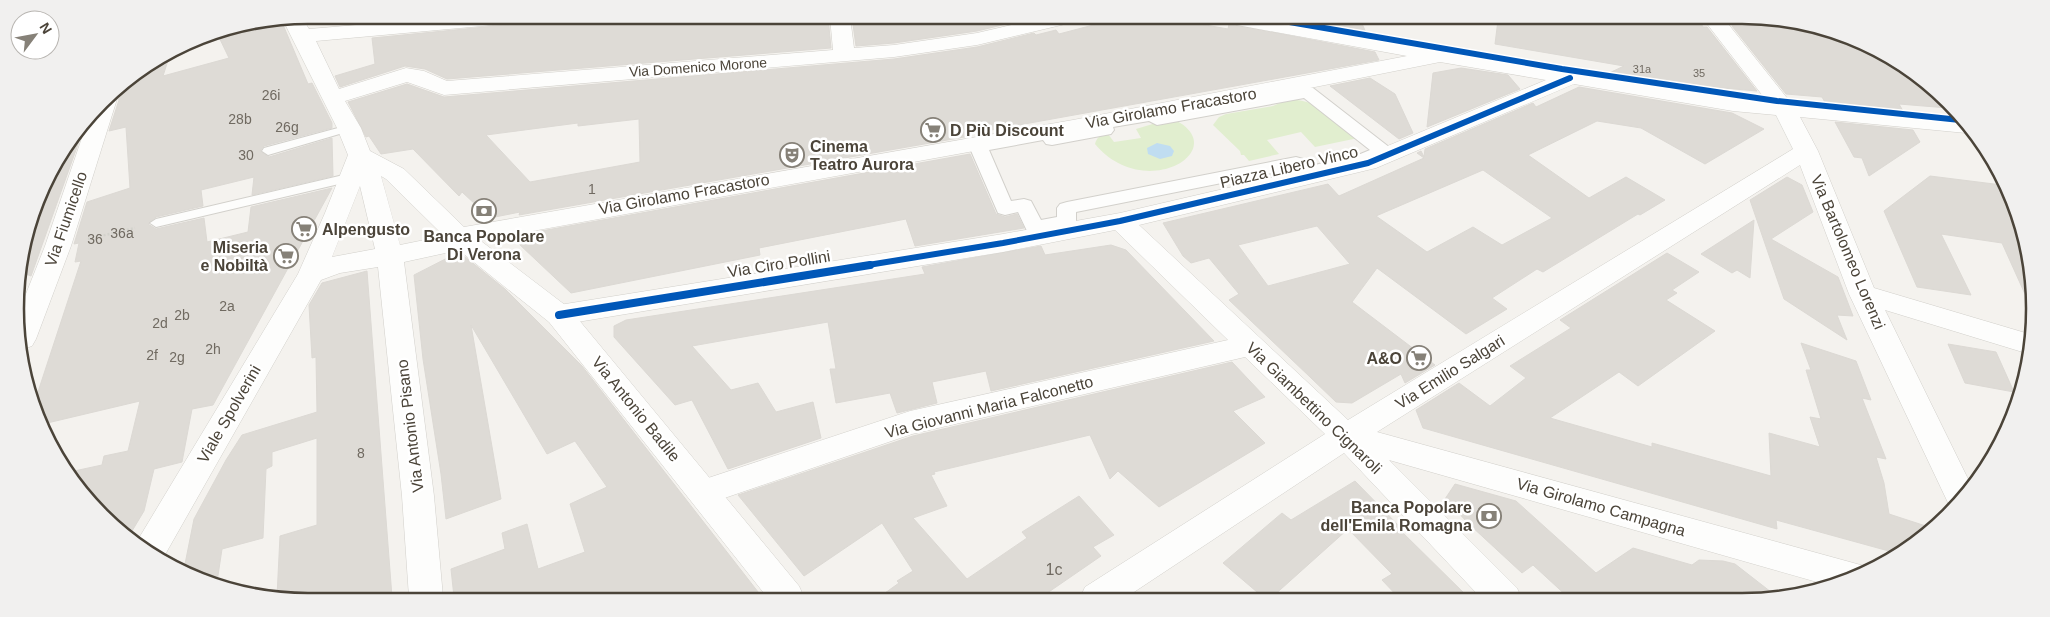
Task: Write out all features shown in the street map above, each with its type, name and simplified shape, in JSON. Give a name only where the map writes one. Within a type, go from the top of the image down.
[{"type":"street","points":[[298,27],[360,24]]},
{"type":"street","points":[[841,24],[844,56]]},
{"type":"street","name":"Via Domenico Morone","points":[[332,98],[406,75],[416,76],[444,88],[844,56],[977,39],[1041,24]]},
{"type":"street","points":[[1269,24],[1440,56],[1733,104],[1959,125]]},
{"type":"street","name":"Via Bartolomeo Lorenzi","points":[[1717,24],[1784,109],[1806,151],[1863,294],[1958,494]]},
{"type":"street","name":"Via Antonio Pisano","points":[[298,27],[332,98],[349,128],[356,166],[373,187],[390,256],[418,496],[426,593]]},
{"type":"street","name":"Via Girolamo Fracastoro","points":[[311,274],[337,263],[390,256],[462,238],[644,200],[1308,84],[1440,56]]},
{"type":"street","name":"Piazza Libero Vinco","points":[[1003,243],[1120,221],[1368,163],[1570,78]]},
{"type":"street","name":"Piazza Libero Vinco","points":[[1307,92],[1383,151],[1364,159],[1297,175],[1296,163],[1067,208],[1066,222],[1035,228],[1024,205],[1005,209],[978,146],[1048,134],[1053,139],[1105,130],[1102,124],[1154,115],[1157,120],[1307,92]]},
{"type":"street","name":"Via Fiumicello","points":[[25,333],[67,244],[103,112]]},
{"type":"street","name":"Via Emilio Salgari","points":[[1105,593],[1346,436],[1806,151]]},
{"type":"street","name":"Via Antonio Badile","points":[[356,166],[395,174],[462,238],[559,314],[704,492],[783,593]]},
{"type":"street","name":"Viale Spolverini","points":[[152,546],[311,274],[356,166]]},
{"type":"street","name":"Via Giambettino Cignaroli","points":[[1120,221],[1249,346],[1346,436],[1499,593]]},
{"type":"street","name":"Via Ciro Pollini","points":[[559,314],[1003,243]]},
{"type":"street","points":[[1863,294],[2024,343]]},
{"type":"street","name":"Via Giovanni Maria Falconetto","points":[[704,492],[910,423],[1249,346]]},
{"type":"street","name":"Via Girolamo Campagna","points":[[1346,436],[1843,574]]},
{"type":"lane","points":[[268,151],[349,128]]},
{"type":"lane","points":[[156,223],[356,166]]},
{"type":"path","points":[[67,244],[156,223]]},
{"type":"green space","points":[[1287,100],[1298,100],[1318,106],[1363,137],[1315,147],[1301,132],[1267,140],[1279,154],[1249,161],[1213,125],[1219,117],[1226,114],[1273,106]]},
{"type":"green space","points":[[1177,121],[1191,133],[1194,146],[1188,157],[1175,166],[1157,171],[1136,170],[1115,161],[1095,144],[1099,137],[1108,134],[1114,142],[1141,138],[1136,129],[1156,123]]},
{"type":"water","points":[[1157,143],[1170,146],[1174,151],[1172,156],[1160,159],[1148,154],[1147,148]]},
{"type":"building","points":[[516,24],[829,24],[831,48],[447,79],[425,69],[405,66],[340,87],[335,76],[375,64],[372,38]]},
{"type":"building","points":[[853,24],[1006,24],[977,31],[894,43],[856,46]]},
{"type":"building","points":[[1097,24],[1200,24],[1228,29],[1229,24],[1375,52],[1379,60],[969,134],[970,136],[519,215],[520,212],[490,218],[462,192],[459,196],[413,149],[381,154],[369,136],[366,137],[348,102],[407,84],[444,97],[894,59],[977,47],[1034,33],[1036,35],[1056,30],[1059,34]],"holes":[[[639,119],[640,162],[530,182],[486,135],[578,123],[578,126]]]},
{"type":"building","points":[[1306,24],[1362,24],[1367,35]]},
{"type":"building","points":[[1498,24],[1701,24],[1703,27],[1707,27],[1757,91],[1678,84],[1683,87],[1605,75],[1624,66],[1495,44]]},
{"type":"building","points":[[283,25],[308,84],[312,83],[332,123],[332,128],[264,146],[260,151],[269,157],[332,138],[333,176],[252,195],[254,177],[201,190],[203,206],[156,217],[148,224],[156,229],[204,218],[207,242],[248,232],[251,207],[332,188],[213,405],[192,409],[182,462],[154,469],[144,511],[132,531],[107,510],[75,471],[102,465],[104,456],[128,451],[140,401],[48,423],[37,394],[81,261],[75,262],[79,243],[74,244],[87,202],[130,188],[126,127],[109,131],[119,100],[118,97],[168,61],[163,76],[229,58],[219,38],[253,29]]},
{"type":"building","points":[[1732,26],[1770,26],[1815,33],[1850,45],[1900,72],[1944,108],[1899,104],[1903,111],[1826,104],[1822,97],[1786,94]]},
{"type":"building","points":[[1461,68],[1508,75],[1520,89],[1427,127],[1433,73]]},
{"type":"building","points":[[1370,78],[1395,94],[1413,133],[1399,139],[1330,86]]},
{"type":"building","points":[[1579,87],[1732,113],[1764,129],[1705,164],[1641,128],[1597,121],[1528,155],[1589,198],[1626,177],[1665,200],[1640,215],[1638,214],[1543,272],[1537,269],[1492,298],[1507,309],[1466,334],[1377,268],[1352,302],[1435,365],[1405,383],[1401,374],[1352,403],[1336,402],[1229,300],[1239,294],[1209,258],[1191,263],[1183,256],[1163,223],[1328,184],[1339,196],[1424,158],[1417,153],[1421,151],[1424,157],[1425,149],[1533,103],[1536,107]],"holes":[[[1483,170],[1552,218],[1502,245],[1473,227],[1427,252],[1376,216]],[[1317,226],[1350,264],[1268,286],[1238,245]]]},
{"type":"building","points":[[1835,122],[1913,130],[1920,142],[1869,176],[1862,158],[1854,157]]},
{"type":"building","points":[[80,140],[31,276],[26,274],[29,253],[45,200],[62,166]]},
{"type":"building","points":[[970,154],[996,214],[1005,217],[1017,214],[1024,228],[915,246],[906,219],[759,248],[760,255],[571,293],[519,244],[519,235]]},
{"type":"building","points":[[1930,176],[1998,184],[2017,235],[2024,271],[2026,296],[2002,243],[1941,234],[1971,295],[1917,287],[1884,211]]},
{"type":"building","points":[[1787,177],[1802,185],[1813,212],[1771,239],[1838,277],[1853,316],[1837,315],[1847,340],[1784,299],[1750,200]]},
{"type":"building","points":[[1754,220],[1750,278],[1737,270],[1732,273],[1701,254]]},
{"type":"building","points":[[1111,245],[1126,250],[1214,341],[991,391],[986,371],[932,382],[937,403],[897,413],[890,393],[836,403],[830,369],[836,369],[828,322],[692,346],[731,390],[758,383],[776,412],[813,402],[821,438],[728,469],[692,400],[675,405],[614,337],[614,326],[626,320],[925,274],[922,267],[1041,246],[1045,255]]},
{"type":"building","points":[[459,252],[505,289],[582,366],[759,593],[454,593],[451,569],[505,549],[502,533],[527,524],[538,569],[585,552],[570,504],[607,487],[575,441],[547,454],[471,325],[501,499],[446,519],[423,359],[414,275]]},
{"type":"building","points":[[1667,253],[1699,272],[1672,290],[1677,293],[1666,300],[1715,331],[1638,386],[1619,372],[1550,418],[1652,447],[1652,443],[1771,476],[1769,433],[1820,447],[1810,417],[1821,419],[1806,370],[1811,370],[1801,343],[1856,361],[1871,400],[1862,398],[1886,459],[1876,457],[1884,483],[1889,514],[1925,526],[1890,551],[1776,520],[1777,529],[1423,428],[1416,410],[1459,383],[1490,406],[1526,378],[1510,366],[1571,328],[1560,320]]},
{"type":"building","points":[[367,271],[392,593],[277,592],[280,536],[317,525],[317,438],[272,452],[272,466],[266,469],[263,538],[222,549],[218,578],[185,565],[194,519],[242,435],[317,412],[316,357],[312,358],[309,305],[322,283]]},
{"type":"building","points":[[1948,344],[1996,352],[2014,392],[2014,392],[1965,383]]},
{"type":"building","points":[[1232,362],[1265,397],[1233,411],[1265,443],[1159,507],[1118,471],[1110,479],[1090,435],[934,472],[935,474],[931,475],[947,506],[913,518],[967,579],[1027,538],[1022,532],[1079,496],[1114,535],[1093,547],[1101,556],[1047,593],[885,593],[899,583],[897,581],[913,571],[882,523],[804,576],[738,495],[913,436]]},
{"type":"building","points":[[1355,481],[1401,528],[1399,529],[1464,593],[1394,593],[1382,580],[1392,574],[1348,529],[1277,593],[1258,593],[1223,563],[1282,513],[1291,520]]},
{"type":"building","points":[[1455,484],[1516,501],[1596,573],[1633,548],[1692,565],[1699,560],[1723,561],[1735,564],[1771,592],[1563,593],[1533,565],[1522,573],[1445,499]]},
{"type":"cycle path","points":[[1301,24],[1562,69],[1777,101],[1955,119]]},
{"type":"cycle path","points":[[559,315],[1003,243],[1120,221],[1368,163],[1570,78]]},
{"type":"place","name":"D Più Discount","points":[[933,130]]},
{"type":"place","name":"Cinema Teatro Aurora","points":[[792,155]]},
{"type":"place","name":"Banca Popolare Di Verona","points":[[484,211]]},
{"type":"place","name":"Alpengusto","points":[[304,229]]},
{"type":"place","name":"Miseria e Nobiltà","points":[[286,256]]},
{"type":"place","name":"A&O","points":[[1419,358]]},
{"type":"place","name":"Banca Popolare dell'Emila Romagna","points":[[1489,516]]}]
